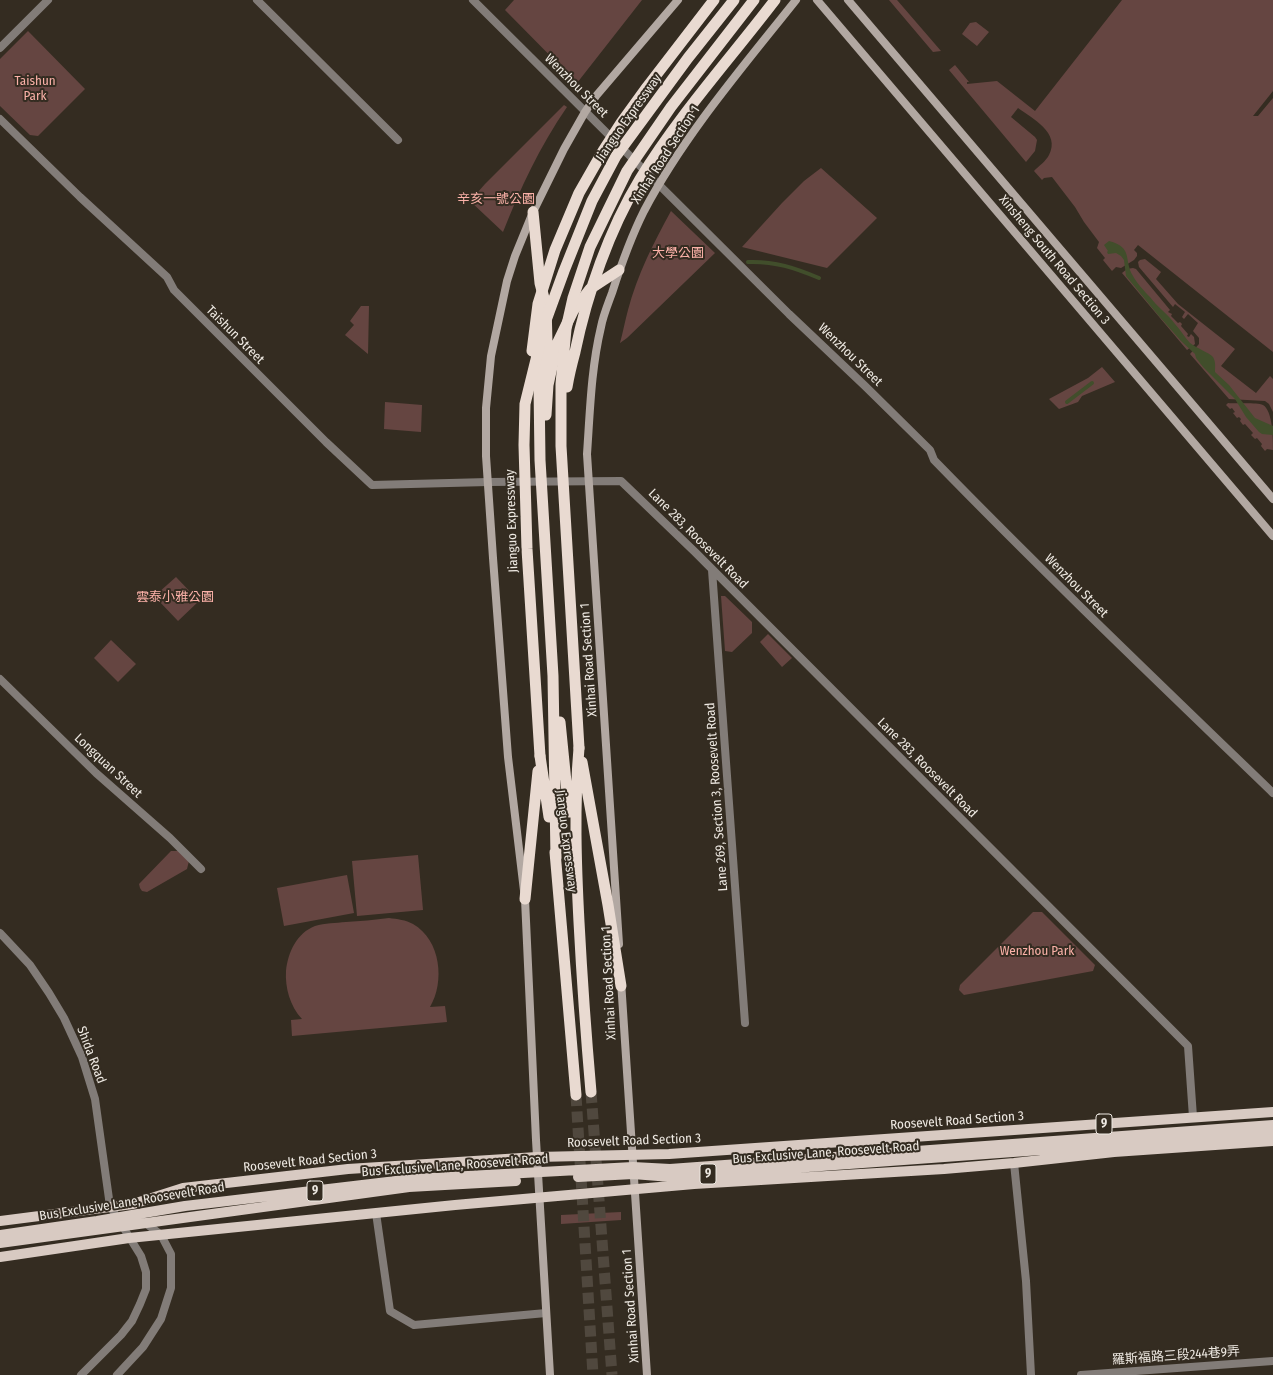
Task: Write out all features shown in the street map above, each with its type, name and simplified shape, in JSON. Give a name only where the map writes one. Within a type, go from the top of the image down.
[{"type":"highway","points":[[525,404],[538,304],[555,250],[579,193],[603,151],[621,124],[647,87],[714,0]]},
{"type":"highway","name":"Jianguo Expressway","points":[[576,1095],[556,858],[540,756],[527,549],[524,445],[525,404],[545,323],[592,201],[616,156],[688,58],[734,0]]},
{"type":"highway","name":"Jianguo Expressway","points":[[591,1092],[583,1000],[577,883],[576,786],[579,748],[561,446],[562,384],[566,329],[573,298],[590,248],[627,171],[671,107],[754,0]]},
{"type":"highway","points":[[561,446],[568,385],[579,331],[597,270],[620,217],[639,181],[658,151],[775,0]]},
{"type":"highway","points":[[533,212],[540,283],[546,306],[547,342],[539,385],[541,481],[553,676],[556,858]]},
{"type":"highway","points":[[541,481],[548,385],[557,344],[573,312],[590,289],[619,270]]},
{"type":"highway","points":[[553,676],[562,743],[577,883]]},
{"type":"highway","points":[[579,748],[608,905],[621,986]]},
{"type":"highway","points":[[525,899],[540,756]]},
{"type":"main road","points":[[550,1375],[539,1198],[525,899],[508,757],[486,456],[486,408],[491,356],[507,281],[515,256],[533,212],[564,149],[585,112],[608,81],[678,0]]},
{"type":"main road","name":"Xinhai Road Section 1","points":[[647,1375],[587,454],[592,382],[601,327],[619,270],[644,212],[659,185],[699,123],[796,0]]},
{"type":"main road","name":"Xinsheng South Road Section 3","points":[[817,0],[1273,536]]},
{"type":"main road","name":"Xinsheng South Road Section 3","points":[[848,0],[1273,499]]},
{"type":"main road","name":"Roosevelt Road Section 3","points":[[0,1221],[132,1204],[183,1188],[348,1168],[537,1157],[669,1154],[1273,1112]]},
{"type":"main road","name":"Bus Exclusive Lane, Roosevelt Road","points":[[0,1243],[185,1206],[413,1179],[538,1176],[670,1169],[1273,1125]]},
{"type":"main road","name":"Bus Exclusive Lane, Roosevelt Road","points":[[633,1171],[671,1177],[1273,1133]]},
{"type":"main road","name":"9","points":[[0,1257],[129,1238],[539,1198],[694,1184],[936,1170],[1114,1152],[1273,1141]]},
{"type":"main road","name":"Bus Exclusive Lane, Roosevelt Road","points":[[0,1235],[97,1221],[121,1220],[145,1223],[409,1187],[538,1176]]},
{"type":"street","points":[[0,48],[48,0]]},
{"type":"street","points":[[257,0],[398,140]]},
{"type":"street","name":"Wenzhou Street","points":[[473,0],[789,314],[930,450],[934,460],[995,523],[1273,793]]},
{"type":"street","name":"Taishun Street","points":[[0,119],[80,198],[166,277],[174,290],[326,442],[372,485],[541,481]]},
{"type":"street","name":"Lane 283, Roosevelt Road","points":[[541,481],[621,480],[1188,1046],[1193,1117]]},
{"type":"street","name":"Lane 269, Section 3, Roosevelt Road","points":[[712,570],[745,1023]]},
{"type":"street","name":"Longquan Street","points":[[0,679],[96,773],[170,838],[201,868]]},
{"type":"street","name":"Shida Road","points":[[0,933],[30,964],[64,1018],[82,1057],[95,1100],[110,1206]]},
{"type":"street","points":[[1014,1163],[1026,1281],[1031,1375]]},
{"type":"street","points":[[82,1375],[121,1335],[132,1320],[146,1289],[146,1272],[141,1256],[129,1238],[121,1220],[110,1206]]},
{"type":"street","points":[[376,1213],[390,1312],[414,1325],[546,1313]]},
{"type":"street","points":[[117,1375],[143,1346],[161,1319],[171,1288],[171,1254],[161,1235],[145,1223]]},
{"type":"street","name":"羅斯福路三段244巷9弄","points":[[1082,1375],[1273,1362]]},
{"type":"green space","points":[[514,0],[642,0],[577,83],[505,10]]},
{"type":"green space","points":[[889,0],[897,0],[941,51],[933,52]]},
{"type":"green space","points":[[1122,0],[1273,0],[1273,91],[1253,116],[1258,116],[1273,98],[1273,352],[1138,245],[1134,250],[1137,253],[1137,256],[1134,260],[1121,268],[1116,267],[1112,271],[1103,260],[1105,258],[1097,248],[1099,242],[1052,177],[1044,178],[1042,180],[1034,171],[1048,157],[1052,147],[1048,133],[1037,121],[1018,108],[1011,117],[1037,140],[1035,151],[1026,162],[949,70],[955,65],[969,82],[967,82],[967,84],[997,81],[1035,111]]},
{"type":"green space","points":[[976,22],[989,32],[977,46],[962,34],[970,23]]},
{"type":"green space","name":"Taishun Park","points":[[28,31],[85,89],[38,136],[30,135],[0,106],[0,59]]},
{"type":"green space","name":"辛亥一號公園","points":[[564,105],[567,107],[531,168],[503,232],[470,201]]},
{"type":"green space","points":[[821,168],[877,218],[827,268],[742,247],[804,181]]},
{"type":"green space","name":"大學公園","points":[[671,211],[715,253],[620,343],[628,310],[641,271]]},
{"type":"green space","points":[[1145,259],[1161,272],[1156,279],[1178,304],[1235,349],[1221,366],[1256,393],[1270,376],[1273,379],[1273,412],[1269,404],[1265,401],[1229,399],[1190,354],[1199,344],[1199,338],[1193,331],[1198,323],[1188,314],[1184,319],[1182,317],[1185,312],[1175,304],[1173,307],[1139,267],[1138,262]]},
{"type":"green space","points":[[1127,269],[1136,269],[1170,310],[1168,312],[1172,314],[1171,316],[1178,323],[1180,322],[1182,324],[1181,326],[1188,334],[1187,336],[1189,337],[1191,334],[1194,337],[1195,344],[1187,350],[1122,273]]},
{"type":"green space","points":[[361,306],[369,306],[368,354],[345,335],[354,325],[350,321]]},
{"type":"green space","points":[[1102,367],[1115,382],[1082,396],[1078,402],[1059,409],[1049,399],[1088,378]]},
{"type":"green space","points":[[385,402],[422,405],[421,432],[384,429]]},
{"type":"green space","points":[[1228,403],[1260,404],[1266,408],[1271,419],[1273,450],[1267,449],[1265,451],[1257,438],[1255,439],[1251,435],[1253,433],[1245,424],[1243,425],[1239,417],[1237,418],[1233,413],[1235,412],[1232,408],[1230,409],[1226,405]]},
{"type":"green space","name":"雲泰小雅公園","points":[[176,577],[199,601],[178,621],[158,600],[158,593]]},
{"type":"green space","points":[[721,596],[725,596],[752,622],[752,633],[732,652],[725,651]]},
{"type":"green space","points":[[768,634],[792,658],[782,667],[760,642]]},
{"type":"green space","points":[[111,640],[136,664],[118,682],[94,658]]},
{"type":"green space","points":[[171,851],[179,851],[189,861],[187,869],[147,892],[142,891],[139,884]]},
{"type":"green space","points":[[418,855],[423,910],[357,916],[352,861]]},
{"type":"green space","points":[[347,875],[354,913],[284,926],[277,888]]},
{"type":"green space","name":"Wenzhou Park","points":[[1033,912],[1042,912],[1095,965],[1093,971],[964,995],[959,990],[960,985]]},
{"type":"green space","points":[[389,918],[413,924],[430,940],[438,962],[439,974],[435,997],[430,1007],[445,1006],[447,1022],[292,1036],[291,1020],[302,1019],[291,1003],[286,984],[286,971],[291,950],[298,938],[309,929],[319,925]]},
{"type":"green space","points":[[621,1212],[621,1220],[561,1224],[561,1215]]},
{"type":"shaded area","points":[[1109,241],[1122,247],[1127,255],[1130,270],[1141,287],[1172,320],[1190,343],[1213,357],[1215,372],[1229,385],[1255,418],[1273,426],[1273,435],[1262,434],[1259,432],[1246,417],[1235,399],[1203,367],[1196,358],[1195,354],[1181,341],[1158,315],[1126,276],[1124,260],[1121,256],[1116,253],[1108,254],[1108,251],[1104,245]]},
{"type":"waterway","points":[[748,262],[785,266],[819,278]]},
{"type":"waterway","points":[[1067,402],[1092,383]]},
{"type":"tunnel","points":[[591,1092],[612,1375]]},
{"type":"tunnel","points":[[576,1095],[593,1375]]}]
